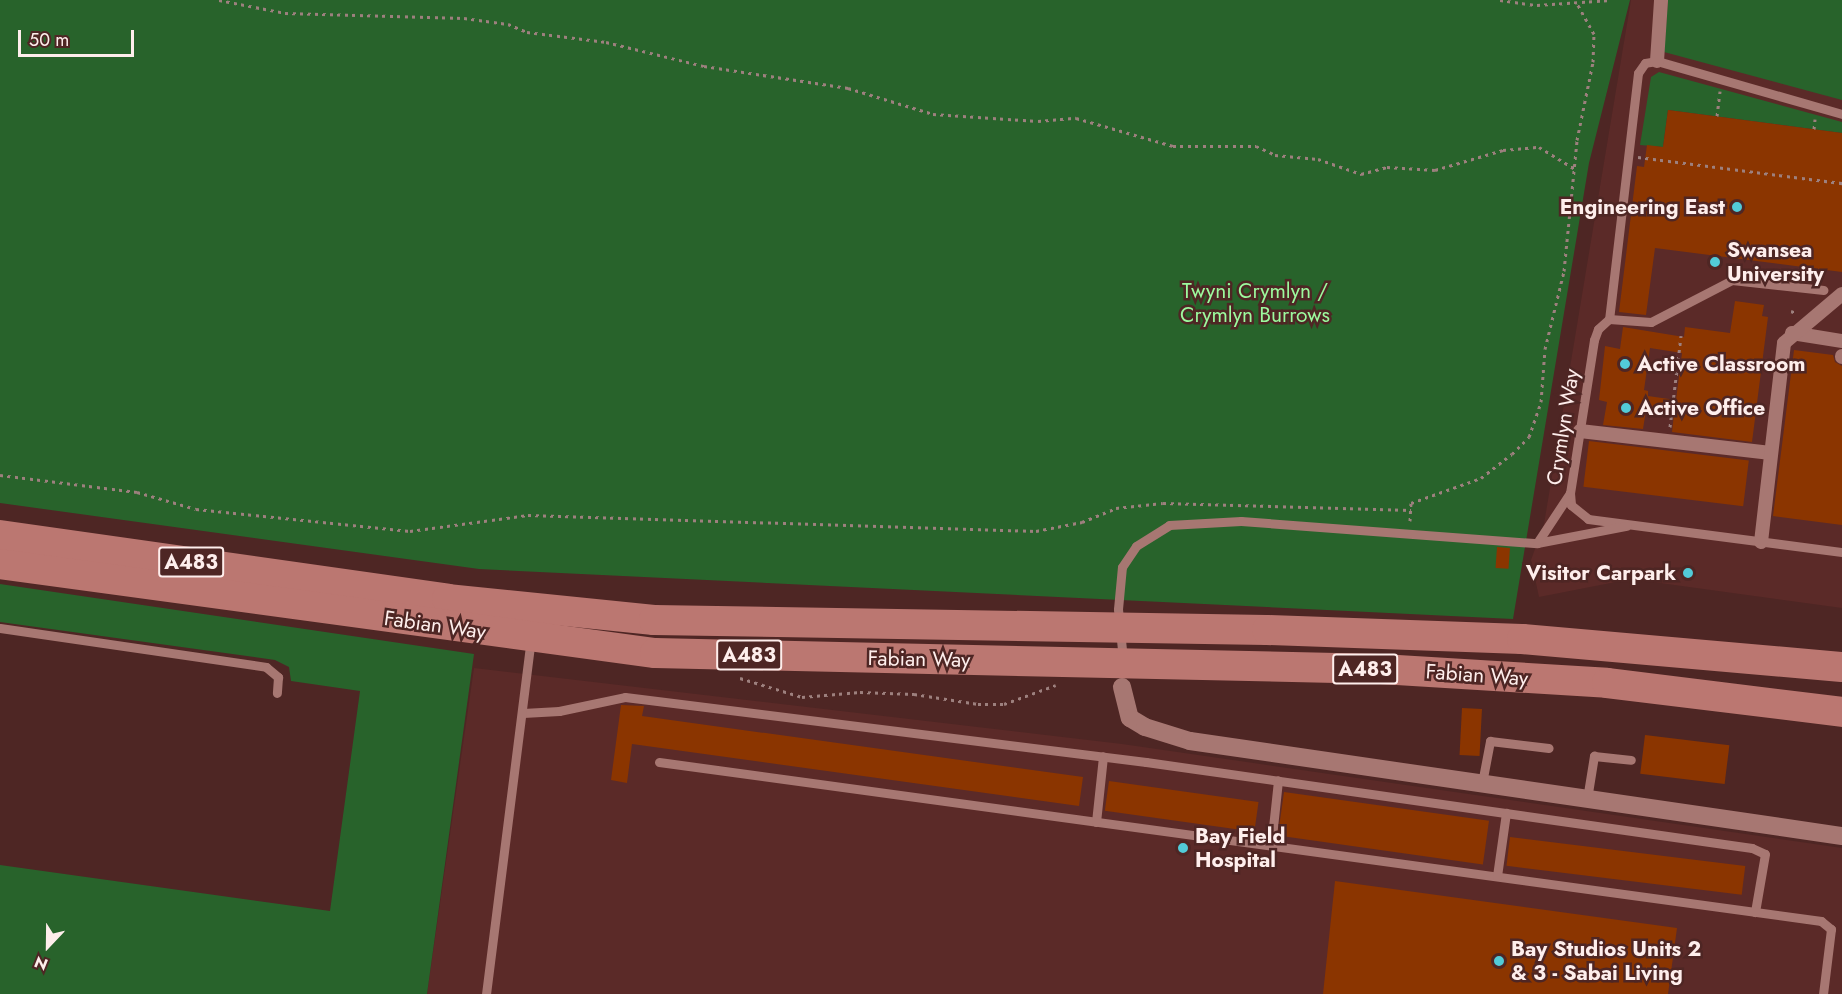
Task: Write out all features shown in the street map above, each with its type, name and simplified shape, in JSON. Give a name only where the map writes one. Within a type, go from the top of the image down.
[{"type":"highway","name":"Fabian Way","points":[[0,535],[447,599],[654,620],[1122,628],[1522,639],[1842,667]]},
{"type":"highway","name":"Fabian Way","points":[[0,564],[655,653],[1123,675],[1381,669],[1607,683],[1842,712]]},
{"type":"street","points":[[1657,61],[1661,0]]},
{"type":"street","points":[[1761,542],[1784,343],[1792,333],[1842,294]]},
{"type":"street","points":[[1792,333],[1842,341]]},
{"type":"street","points":[[1580,430],[1771,453]]},
{"type":"street","points":[[1123,675],[1130,718],[1169,736],[1842,836]]},
{"type":"lane","points":[[1657,61],[1842,114]]},
{"type":"lane","name":"Crymlyn Way","points":[[1657,61],[1645,63],[1638,73],[1625,157],[1609,319],[1602,322],[1594,340],[1570,493],[1571,505],[1588,519],[1842,552]]},
{"type":"lane","points":[[1609,319],[1651,322],[1732,280],[1822,290]]},
{"type":"lane","points":[[1537,543],[1570,493]]},
{"type":"lane","points":[[1123,675],[1122,628],[1118,609],[1122,567],[1136,546],[1169,525],[1241,521],[1537,543],[1560,542],[1633,525]]},
{"type":"lane","points":[[0,628],[266,667],[278,677],[277,693]]},
{"type":"lane","points":[[486,994],[510,787],[523,713],[532,637]]},
{"type":"lane","points":[[523,713],[559,711],[625,697],[1103,756],[1761,851],[1765,854],[1755,912]]},
{"type":"lane","points":[[1482,783],[1490,741],[1549,748]]},
{"type":"lane","points":[[1096,822],[1103,756]]},
{"type":"lane","points":[[1587,799],[1594,756],[1631,760]]},
{"type":"lane","points":[[659,762],[1821,921],[1831,929],[1823,994]]},
{"type":"lane","points":[[1271,846],[1278,780]]},
{"type":"lane","points":[[1497,876],[1506,813]]},
{"type":"path","points":[[219,0],[285,13],[464,18],[508,24],[527,32],[606,42],[704,66],[848,88],[933,114],[1038,121],[1076,118],[1173,146],[1256,146],[1275,154],[1318,159],[1361,174],[1387,167],[1435,170],[1503,150],[1539,147],[1575,169]]},
{"type":"path","points":[[1500,0],[1537,5],[1611,0]]},
{"type":"path","points":[[1409,532],[1411,503],[1481,477],[1529,436],[1540,402],[1545,349],[1564,271],[1575,169],[1594,34],[1577,3]]},
{"type":"path","points":[[1717,116],[1722,80]]},
{"type":"path","points":[[1625,157],[1842,183]]},
{"type":"path","points":[[1668,440],[1681,336]]},
{"type":"path","points":[[0,475],[137,492],[196,509],[410,531],[528,515],[1036,531],[1082,522],[1116,508],[1163,503],[1411,510]]},
{"type":"shaded area","name":"Swansea University","points":[[1631,0],[1842,0],[1842,608],[1631,579],[1539,597],[1531,560],[1544,524]]},
{"type":"shaded area","points":[[474,668],[1122,744],[1842,848],[1842,994],[427,994]]},
{"type":"green space","name":"Twyni Crymlyn / Crymlyn Burrows","points":[[0,0],[1630,0],[1589,163],[1513,619],[479,569],[0,503]]},
{"type":"green space","points":[[1668,0],[1842,0],[1842,100],[1664,52]]},
{"type":"green space","points":[[1659,72],[1842,122],[1842,133],[1668,110],[1663,147],[1640,145],[1651,77]]},
{"type":"green space","points":[[0,584],[474,654],[427,994],[0,994],[0,865],[330,911],[360,691],[291,681],[289,667],[275,660],[0,622]]},
{"type":"building","name":"Engineering East","points":[[1668,110],[1842,133],[1842,272],[1655,248],[1646,315],[1619,312],[1637,166],[1644,167],[1647,145],[1663,147]]},
{"type":"building","points":[[1735,301],[1764,305],[1762,316],[1768,317],[1752,442],[1672,432],[1674,414],[1646,410],[1643,429],[1603,425],[1607,402],[1599,400],[1605,346],[1620,349],[1623,327],[1684,337],[1685,327],[1730,333]],"holes":[[[1650,348],[1682,353],[1676,400],[1648,396],[1648,391],[1644,390]]]},
{"type":"building","points":[[1794,350],[1833,355],[1835,362],[1842,366],[1842,525],[1773,516]]},
{"type":"building","points":[[1589,441],[1749,461],[1743,506],[1583,487]]},
{"type":"building","points":[[1497,547],[1510,548],[1509,569],[1496,568]]},
{"type":"building","points":[[621,705],[644,706],[642,716],[1083,777],[1079,806],[632,744],[627,783],[611,780]]},
{"type":"building","points":[[1462,708],[1482,709],[1480,756],[1460,755]]},
{"type":"building","points":[[1645,735],[1729,745],[1725,784],[1640,774]]},
{"type":"building","points":[[1109,781],[1259,802],[1254,832],[1105,811]]},
{"type":"building","points":[[1284,792],[1489,821],[1483,864],[1278,836]]},
{"type":"building","points":[[1510,837],[1745,866],[1742,895],[1506,866]]},
{"type":"building","name":"Bay Studios Units 2 & 3 - Sabai Living","points":[[1335,881],[1677,928],[1668,994],[1323,994]]},
{"type":"place","name":"Engineering East","points":[[1737,207]]},
{"type":"place","name":"Swansea University","points":[[1715,262]]},
{"type":"place","name":"Active Classroom","points":[[1625,364]]},
{"type":"place","name":"Active Office","points":[[1626,408]]},
{"type":"place","name":"Visitor Carpark","points":[[1688,573]]},
{"type":"place","name":"Bay Field Hospital","points":[[1183,848]]},
{"type":"place","name":"Bay Studios Units 2 & 3 - Sabai Living","points":[[1499,961]]}]
